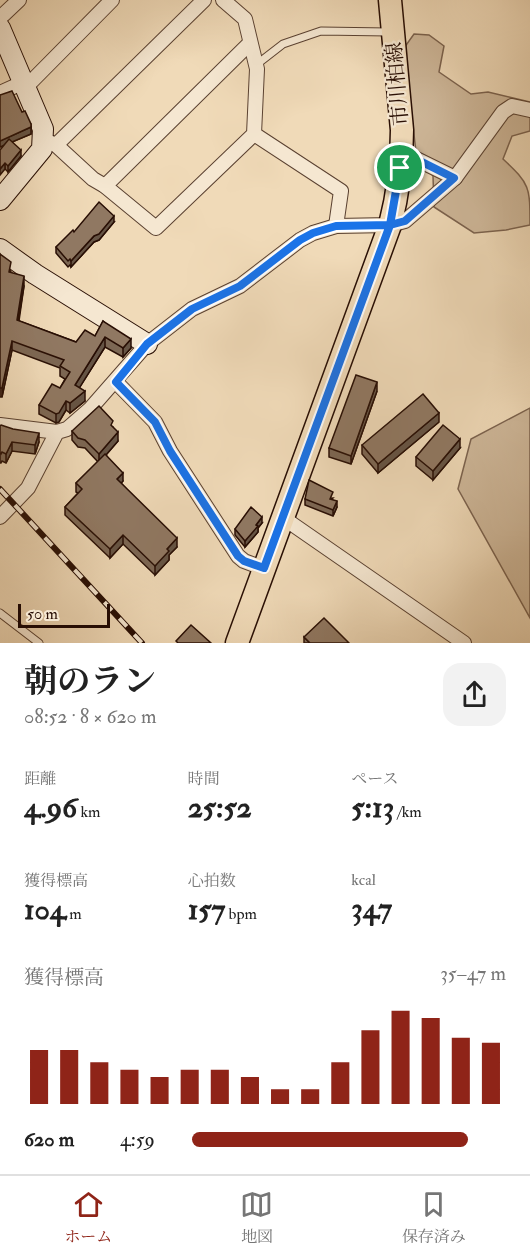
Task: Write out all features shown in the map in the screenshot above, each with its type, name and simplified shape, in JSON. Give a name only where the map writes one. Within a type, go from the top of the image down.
[{"type":"main road","name":"市川柏線","points":[[237,643],[390,225],[398,189],[402,130],[390,0]]},
{"type":"street","points":[[0,18],[19,0]]},
{"type":"street","points":[[0,93],[25,85],[112,0]]},
{"type":"street","points":[[0,200],[42,149],[204,0]]},
{"type":"street","points":[[0,28],[50,142],[156,228],[255,134],[256,65],[245,19],[223,0]]},
{"type":"street","points":[[105,186],[250,43]]},
{"type":"street","points":[[0,425],[57,432],[67,429],[116,382],[147,344],[192,309],[240,286],[300,240],[313,233],[336,226],[390,225],[405,221],[454,178],[503,112],[512,106],[530,110]]},
{"type":"street","points":[[255,134],[341,191],[336,226]]},
{"type":"street","points":[[402,152],[454,178]]},
{"type":"street","points":[[0,249],[35,274],[147,344]]},
{"type":"street","points":[[116,382],[155,422],[170,451],[238,556],[244,561],[264,568]]},
{"type":"street","points":[[0,517],[27,488],[57,432]]},
{"type":"street","points":[[282,517],[464,643]]},
{"type":"lane","points":[[256,65],[283,44],[321,31],[393,32]]},
{"type":"lane","points":[[0,613],[39,643]]},
{"type":"shaded area","points":[[414,34],[429,35],[444,46],[439,72],[471,94],[488,92],[530,102],[530,131],[512,136],[503,159],[527,187],[530,202],[530,225],[474,233],[434,207],[433,176],[416,152],[404,48]]},
{"type":"shaded area","points":[[530,408],[530,618],[458,489],[471,439]]},
{"type":"building","points":[[12,91],[22,112],[25,111],[31,127],[0,141],[0,95]]},
{"type":"building","points":[[9,139],[21,150],[8,166],[5,163],[0,169],[0,150]]},
{"type":"building","points":[[99,202],[114,216],[99,234],[94,236],[71,261],[70,259],[68,261],[56,247],[73,230],[74,232]]},
{"type":"building","points":[[0,254],[11,262],[9,272],[24,276],[17,320],[76,342],[85,330],[95,336],[103,321],[131,339],[123,348],[105,337],[75,385],[85,391],[70,403],[66,401],[59,413],[56,414],[39,405],[52,384],[60,388],[70,372],[60,366],[64,360],[12,341],[2,388],[0,388]]},
{"type":"building","points":[[356,375],[377,382],[351,456],[329,448]]},
{"type":"building","points":[[423,394],[439,413],[378,464],[362,445]]},
{"type":"building","points":[[99,406],[113,421],[111,425],[118,432],[99,454],[72,431]]},
{"type":"building","points":[[1,425],[39,433],[35,445],[12,442],[6,454],[2,452],[1,454]]},
{"type":"building","points":[[443,425],[460,439],[433,471],[416,457]]},
{"type":"building","points":[[105,454],[123,473],[117,479],[177,538],[155,566],[123,535],[110,549],[65,507],[82,489],[76,483]]},
{"type":"building","points":[[309,480],[333,492],[330,499],[337,501],[333,510],[305,499]]},
{"type":"building","points":[[251,507],[262,517],[256,525],[258,526],[245,541],[235,529]]},
{"type":"building","points":[[324,618],[349,643],[310,643],[304,637]]},
{"type":"building","points":[[191,625],[211,643],[178,643],[176,641]]},
{"type":"railway","points":[[0,489],[142,643]]},
{"type":"route","points":[[400,168],[390,225],[336,226],[313,233],[300,240],[240,286],[192,309],[147,344],[116,382],[155,422],[170,451],[238,556],[244,561],[264,568],[390,225],[405,221],[454,178],[402,152],[400,168]]}]
